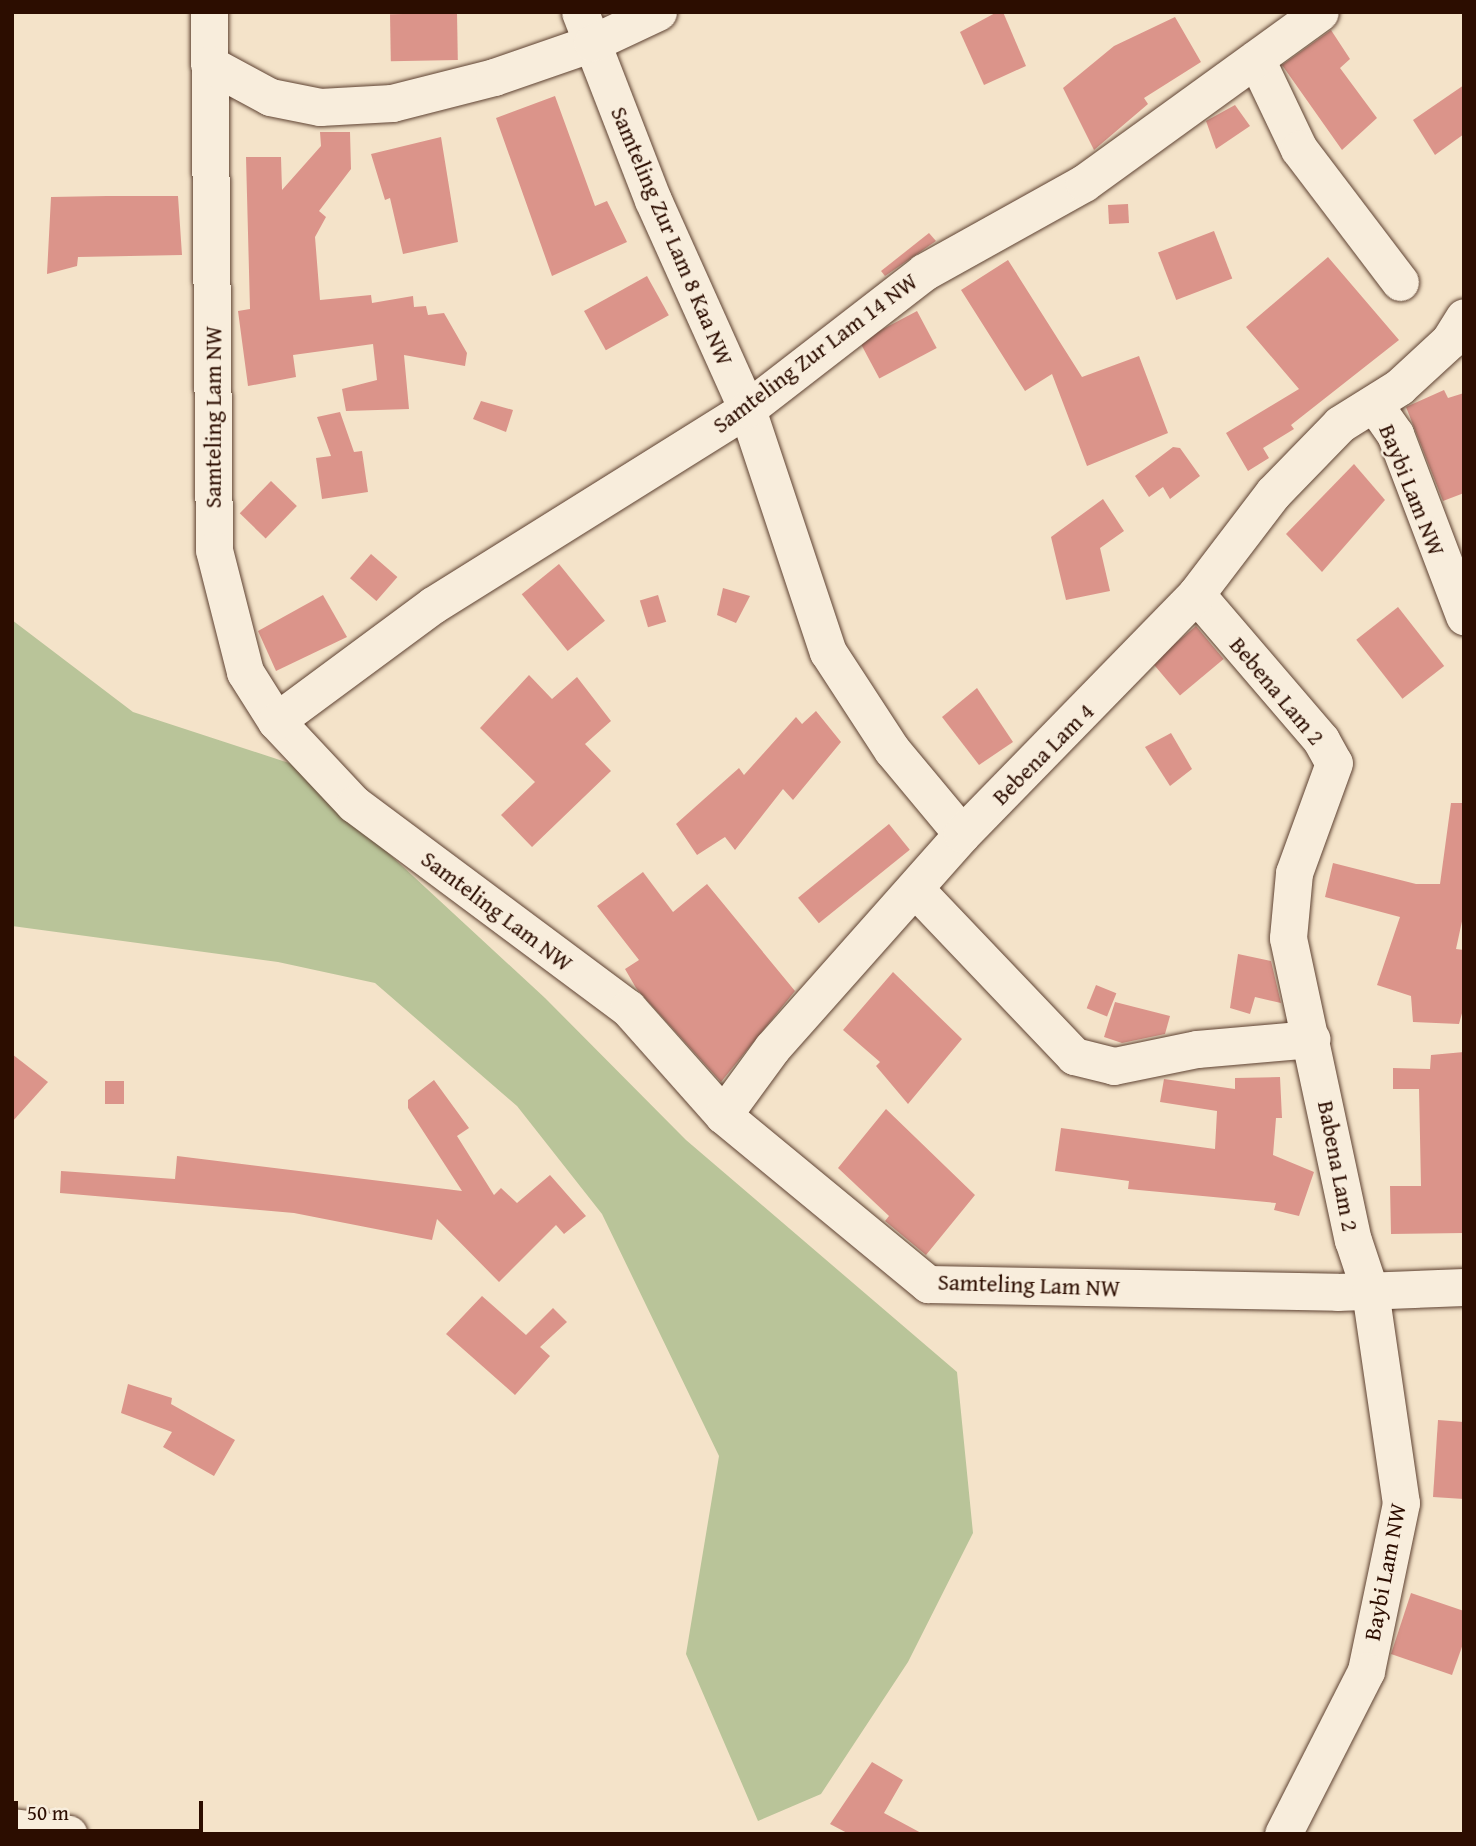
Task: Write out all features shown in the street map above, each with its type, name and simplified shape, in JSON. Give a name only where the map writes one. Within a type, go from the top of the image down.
[{"type":"street","name":"Samteling Lam NW","points":[[209,12],[214,550],[245,672],[275,721],[354,804],[628,1008],[723,1115],[929,1284],[1370,1291],[1464,1287]]},
{"type":"street","points":[[209,64],[270,97],[320,107],[392,103],[586,28],[658,12]]},
{"type":"street","name":"Samteling Zur Lam 14 NW","points":[[275,721],[433,605],[747,409],[924,272],[1084,183],[1320,12]]},
{"type":"street","name":"Samteling Zur Lam 8 Kaa NW","points":[[586,28],[653,200],[747,409],[828,652],[892,750],[962,834]]},
{"type":"street","points":[[1256,59],[1299,149],[1400,282]]},
{"type":"street","name":"Baybi Lam NW","points":[[1464,317],[1448,341],[1374,404],[1395,434],[1464,616]]},
{"type":"street","name":"Bebena Lam 4","points":[[723,1115],[772,1048],[917,891],[962,834],[1196,594],[1273,493],[1340,424],[1374,404]]},
{"type":"street","name":"Bebena Lam 2","points":[[1196,594],[1321,740],[1334,763],[1294,873],[1289,908],[1288,938],[1312,1039]]},
{"type":"street","points":[[917,891],[1074,1056],[1114,1066],[1209,1048],[1312,1039]]},
{"type":"street","name":"Babena Lam 2","points":[[1312,1039],[1353,1240],[1370,1291]]},
{"type":"street","name":"Baybi Lam NW","points":[[1283,1834],[1366,1671],[1401,1503],[1370,1291]]},
{"type":"street","points":[[12,1827],[69,1834]]},
{"type":"green space","points":[[12,620],[133,712],[292,764],[545,998],[686,1140],[957,1372],[973,1533],[908,1662],[821,1794],[758,1821],[686,1654],[719,1456],[602,1214],[517,1106],[375,983],[278,962],[12,926]]},
{"type":"building","points":[[997,12],[1003,12],[1026,66],[984,85],[960,32]]},
{"type":"building","points":[[457,13],[458,60],[391,61],[390,14]]},
{"type":"building","points":[[1175,17],[1201,62],[1144,98],[1148,104],[1094,150],[1063,88],[1114,46]]},
{"type":"building","points":[[1331,30],[1350,59],[1340,68],[1377,118],[1342,150],[1282,65]]},
{"type":"building","points":[[1464,85],[1464,134],[1435,155],[1413,120]]},
{"type":"building","points":[[555,96],[595,206],[607,201],[627,242],[552,276],[496,118]]},
{"type":"building","points":[[1235,105],[1250,126],[1216,149],[1206,121]]},
{"type":"building","points":[[320,132],[350,132],[351,169],[319,211],[326,217],[315,237],[320,300],[371,295],[372,303],[413,296],[414,307],[426,306],[428,315],[444,313],[467,353],[465,366],[404,355],[409,409],[346,411],[342,389],[377,380],[373,344],[293,355],[296,377],[248,386],[238,311],[250,309],[246,157],[281,157],[282,190],[321,146]]},
{"type":"building","points":[[441,137],[458,242],[403,254],[390,198],[385,200],[371,154]]},
{"type":"building","points":[[178,196],[182,255],[78,257],[77,266],[47,274],[51,197]]},
{"type":"building","points":[[1128,204],[1129,223],[1109,224],[1108,205]]},
{"type":"building","points":[[1214,231],[1232,279],[1176,300],[1158,253]]},
{"type":"building","points":[[929,233],[936,241],[885,276],[881,271]]},
{"type":"building","points":[[1328,257],[1399,340],[1291,425],[1294,429],[1263,448],[1269,458],[1248,471],[1226,433],[1299,389],[1246,327]]},
{"type":"building","points":[[1008,260],[1082,377],[1139,356],[1168,433],[1087,466],[1052,374],[1025,391],[961,290]]},
{"type":"building","points":[[647,276],[669,315],[606,350],[584,311]]},
{"type":"building","points":[[917,311],[937,348],[879,379],[860,342]]},
{"type":"building","points":[[1444,390],[1448,398],[1464,393],[1464,493],[1443,501],[1406,407]]},
{"type":"building","points":[[481,401],[513,410],[506,432],[473,419]]},
{"type":"building","points":[[340,412],[354,452],[362,451],[368,492],[322,499],[316,458],[331,456],[317,417]]},
{"type":"building","points":[[1173,447],[1180,448],[1200,476],[1170,499],[1163,487],[1149,497],[1135,476]]},
{"type":"building","points":[[1354,464],[1385,500],[1322,572],[1286,534]]},
{"type":"building","points":[[271,481],[297,506],[266,538],[240,513]]},
{"type":"building","points":[[1103,499],[1124,531],[1100,548],[1110,591],[1066,600],[1051,537]]},
{"type":"building","points":[[371,554],[397,577],[376,601],[350,578]]},
{"type":"building","points":[[559,564],[605,621],[568,651],[522,594]]},
{"type":"building","points":[[723,588],[750,596],[736,623],[717,615]]},
{"type":"building","points":[[323,595],[347,637],[276,671],[258,631]]},
{"type":"building","points":[[658,595],[666,622],[648,627],[640,601]]},
{"type":"building","points":[[1398,607],[1444,666],[1402,699],[1356,640]]},
{"type":"building","points":[[1196,626],[1224,659],[1180,696],[1152,663]]},
{"type":"building","points":[[529,675],[552,699],[577,677],[611,721],[585,744],[611,771],[532,847],[501,815],[535,782],[480,728]]},
{"type":"building","points":[[977,688],[1013,742],[979,765],[942,717]]},
{"type":"building","points":[[816,711],[841,742],[793,800],[783,789],[735,850],[725,837],[697,855],[676,824],[739,768],[744,775],[796,717],[802,724]]},
{"type":"building","points":[[1171,733],[1192,769],[1170,786],[1145,747]]},
{"type":"building","points":[[1451,803],[1464,803],[1464,912],[1456,949],[1464,950],[1464,1006],[1459,1024],[1413,1022],[1411,996],[1377,985],[1400,917],[1325,897],[1333,863],[1416,884],[1440,884]]},
{"type":"building","points":[[889,824],[910,850],[819,923],[798,898]]},
{"type":"building","points":[[643,872],[673,912],[707,884],[795,991],[721,1082],[636,988],[625,969],[639,960],[597,906]]},
{"type":"building","points":[[1238,954],[1271,961],[1281,1003],[1255,997],[1250,1014],[1230,1008]]},
{"type":"building","points":[[893,972],[962,1039],[908,1104],[876,1066],[880,1062],[843,1030]]},
{"type":"building","points":[[1096,985],[1116,993],[1107,1016],[1087,1008]]},
{"type":"building","points":[[1115,1002],[1170,1016],[1165,1034],[1122,1043],[1104,1037]]},
{"type":"building","points":[[1464,1052],[1464,1233],[1391,1234],[1390,1186],[1421,1186],[1419,1089],[1393,1089],[1393,1068],[1430,1069],[1431,1055]]},
{"type":"building","points":[[12,1054],[48,1082],[12,1122]]},
{"type":"building","points":[[1280,1077],[1282,1118],[1276,1118],[1273,1155],[1314,1172],[1299,1216],[1274,1210],[1276,1203],[1128,1189],[1129,1181],[1055,1171],[1061,1128],[1215,1149],[1217,1111],[1160,1102],[1164,1079],[1235,1089],[1235,1078]]},
{"type":"building","points":[[434,1080],[469,1128],[457,1136],[494,1195],[501,1188],[517,1203],[550,1175],[586,1216],[564,1234],[556,1225],[499,1282],[437,1219],[432,1240],[294,1213],[60,1193],[61,1171],[175,1179],[177,1156],[462,1191],[408,1108],[408,1100]]},
{"type":"building","points":[[105,1081],[124,1081],[124,1104],[105,1104]]},
{"type":"building","points":[[886,1109],[975,1195],[926,1255],[885,1221],[889,1216],[838,1168]]},
{"type":"building","points":[[482,1296],[526,1335],[553,1308],[567,1322],[540,1347],[550,1356],[515,1395],[446,1334]]},
{"type":"building","points":[[128,1384],[172,1398],[171,1404],[235,1440],[214,1476],[163,1447],[172,1432],[121,1413]]},
{"type":"building","points":[[1438,1420],[1464,1422],[1464,1499],[1433,1497]]},
{"type":"building","points":[[1411,1593],[1464,1611],[1464,1641],[1452,1675],[1391,1654]]},
{"type":"building","points":[[872,1762],[903,1780],[884,1813],[923,1834],[849,1834],[830,1824]]}]
